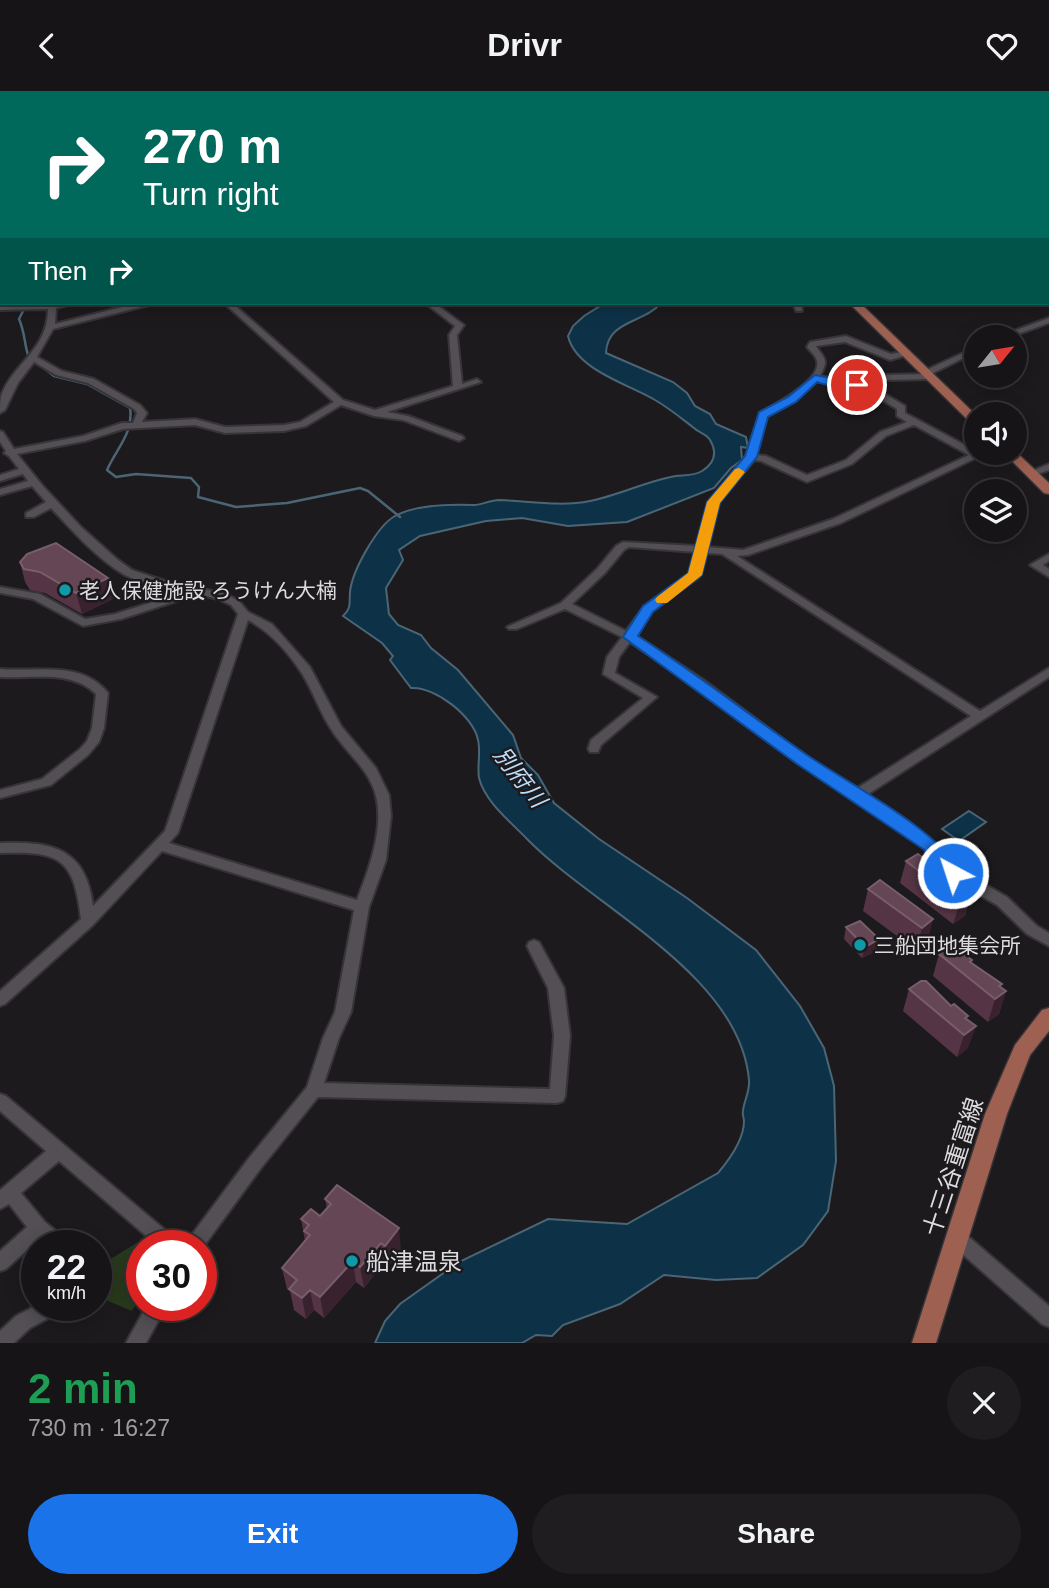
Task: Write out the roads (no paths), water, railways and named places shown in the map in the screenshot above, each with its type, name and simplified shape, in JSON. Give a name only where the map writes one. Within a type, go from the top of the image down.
[{"type":"main road","points":[[856,305],[964,409]]},
{"type":"main road","points":[[1023,465],[1049,490]]},
{"type":"main road","name":"十三谷重富線","points":[[924,1343],[996,1114],[1022,1051],[1049,1016]]},
{"type":"street","points":[[0,308],[53,305],[53,327],[16,380],[0,410]]},
{"type":"street","points":[[53,327],[138,305]]},
{"type":"street","points":[[230,305],[340,403],[405,418],[459,438]]},
{"type":"street","points":[[432,305],[460,325],[453,335],[458,388]]},
{"type":"street","points":[[1027,328],[1049,320]]},
{"type":"street","points":[[594,749],[595,743],[651,697],[609,674],[613,657],[648,609],[695,575],[714,502],[751,457],[763,415],[792,399],[815,378],[821,358],[811,347],[813,344],[846,339],[890,357],[907,354]]},
{"type":"street","points":[[857,385],[866,380],[887,377],[929,375],[964,356]]},
{"type":"street","points":[[32,358],[58,373],[91,381],[138,407],[142,413],[135,426]]},
{"type":"street","points":[[815,378],[841,385],[857,385],[902,408],[900,414],[964,447]]},
{"type":"street","points":[[0,383],[16,380]]},
{"type":"street","points":[[374,413],[477,382]]},
{"type":"street","points":[[9,453],[85,438],[122,426],[195,422],[225,430],[284,428],[303,424],[340,403]]},
{"type":"street","points":[[751,457],[763,458],[807,479],[849,462],[883,434],[915,422]]},
{"type":"street","points":[[0,434],[9,453],[24,471],[108,558],[130,573],[236,603],[244,614],[268,626],[306,670],[336,728],[370,768],[382,795],[384,816],[379,860],[362,907],[343,1012],[331,1038],[314,1090],[206,1230]]},
{"type":"street","points":[[513,627],[565,605],[627,544],[686,551],[702,549],[744,553],[836,521],[964,461]]},
{"type":"street","points":[[1032,473],[1049,467]]},
{"type":"street","points":[[0,478],[24,471]]},
{"type":"street","points":[[0,492],[34,482]]},
{"type":"street","points":[[30,515],[54,502]]},
{"type":"street","points":[[725,553],[980,716]]},
{"type":"street","points":[[1049,557],[1035,565],[1049,575]]},
{"type":"street","points":[[0,590],[36,596],[83,623],[117,617],[198,591]]},
{"type":"street","points":[[565,605],[630,637],[929,845],[953,873],[1002,901],[1032,929],[1049,940]]},
{"type":"street","points":[[0,1000],[88,921],[171,833],[244,614]]},
{"type":"street","points":[[855,796],[1049,672]]},
{"type":"street","points":[[0,673],[80,677],[95,683],[102,693],[98,728],[93,742],[84,752],[46,782],[0,794]]},
{"type":"street","points":[[158,845],[362,907]]},
{"type":"street","points":[[0,848],[40,846],[69,859],[81,884],[88,921]]},
{"type":"street","points":[[314,1090],[557,1096],[562,1036],[556,988],[534,946]]},
{"type":"street","points":[[0,1101],[152,1230]]},
{"type":"street","points":[[41,1230],[5,1197],[58,1151]]},
{"type":"street","points":[[0,1263],[39,1228]]},
{"type":"street","points":[[957,1238],[1049,1318]]},
{"type":"street","points":[[0,1343],[25,1321]]},
{"type":"street","points":[[135,1343],[148,1321]]},
{"type":"water","name":"別府川","points":[[602,305],[659,305],[613,334],[606,353],[673,382],[687,393],[695,406],[710,414],[716,424],[746,437],[748,448],[741,447],[742,460],[731,468],[714,488],[627,522],[568,526],[522,518],[486,521],[420,536],[399,550],[403,560],[386,588],[389,614],[398,625],[421,635],[431,648],[458,670],[513,735],[521,758],[538,775],[554,803],[599,839],[687,898],[756,950],[800,1006],[824,1048],[834,1086],[836,1161],[828,1211],[803,1245],[757,1278],[716,1280],[664,1275],[620,1304],[563,1325],[552,1336],[536,1335],[522,1343],[375,1343],[385,1321],[400,1304],[459,1262],[548,1219],[627,1224],[718,1173],[735,1149],[743,1128],[749,1080],[740,1042],[720,1008],[693,976],[660,946],[556,866],[507,819],[482,787],[479,778],[478,740],[469,722],[442,698],[431,692],[411,688],[390,660],[393,656],[382,643],[343,616],[349,608],[352,583],[366,550],[388,521],[404,512],[434,506],[477,505],[499,500],[579,503],[665,478],[696,474],[710,464],[714,453],[707,436],[660,403],[604,375],[581,358],[568,336],[573,326]]},
{"type":"water","points":[[969,811],[986,822],[959,841],[942,829]]},
{"type":"waterway","points":[[26,305],[19,319],[28,355]]},
{"type":"waterway","points":[[32,363],[39,364],[54,376],[87,384],[130,408],[127,433],[107,470],[116,477],[136,474],[191,478],[199,487],[198,497],[236,507],[287,503],[360,488],[368,491],[400,517]]},
{"type":"place","name":"老人保健施設 ろうけん大楠","points":[[65,590]]},
{"type":"place","name":"三船団地集会所","points":[[860,945]]},
{"type":"place","name":"船津温泉","points":[[352,1261]]}]
